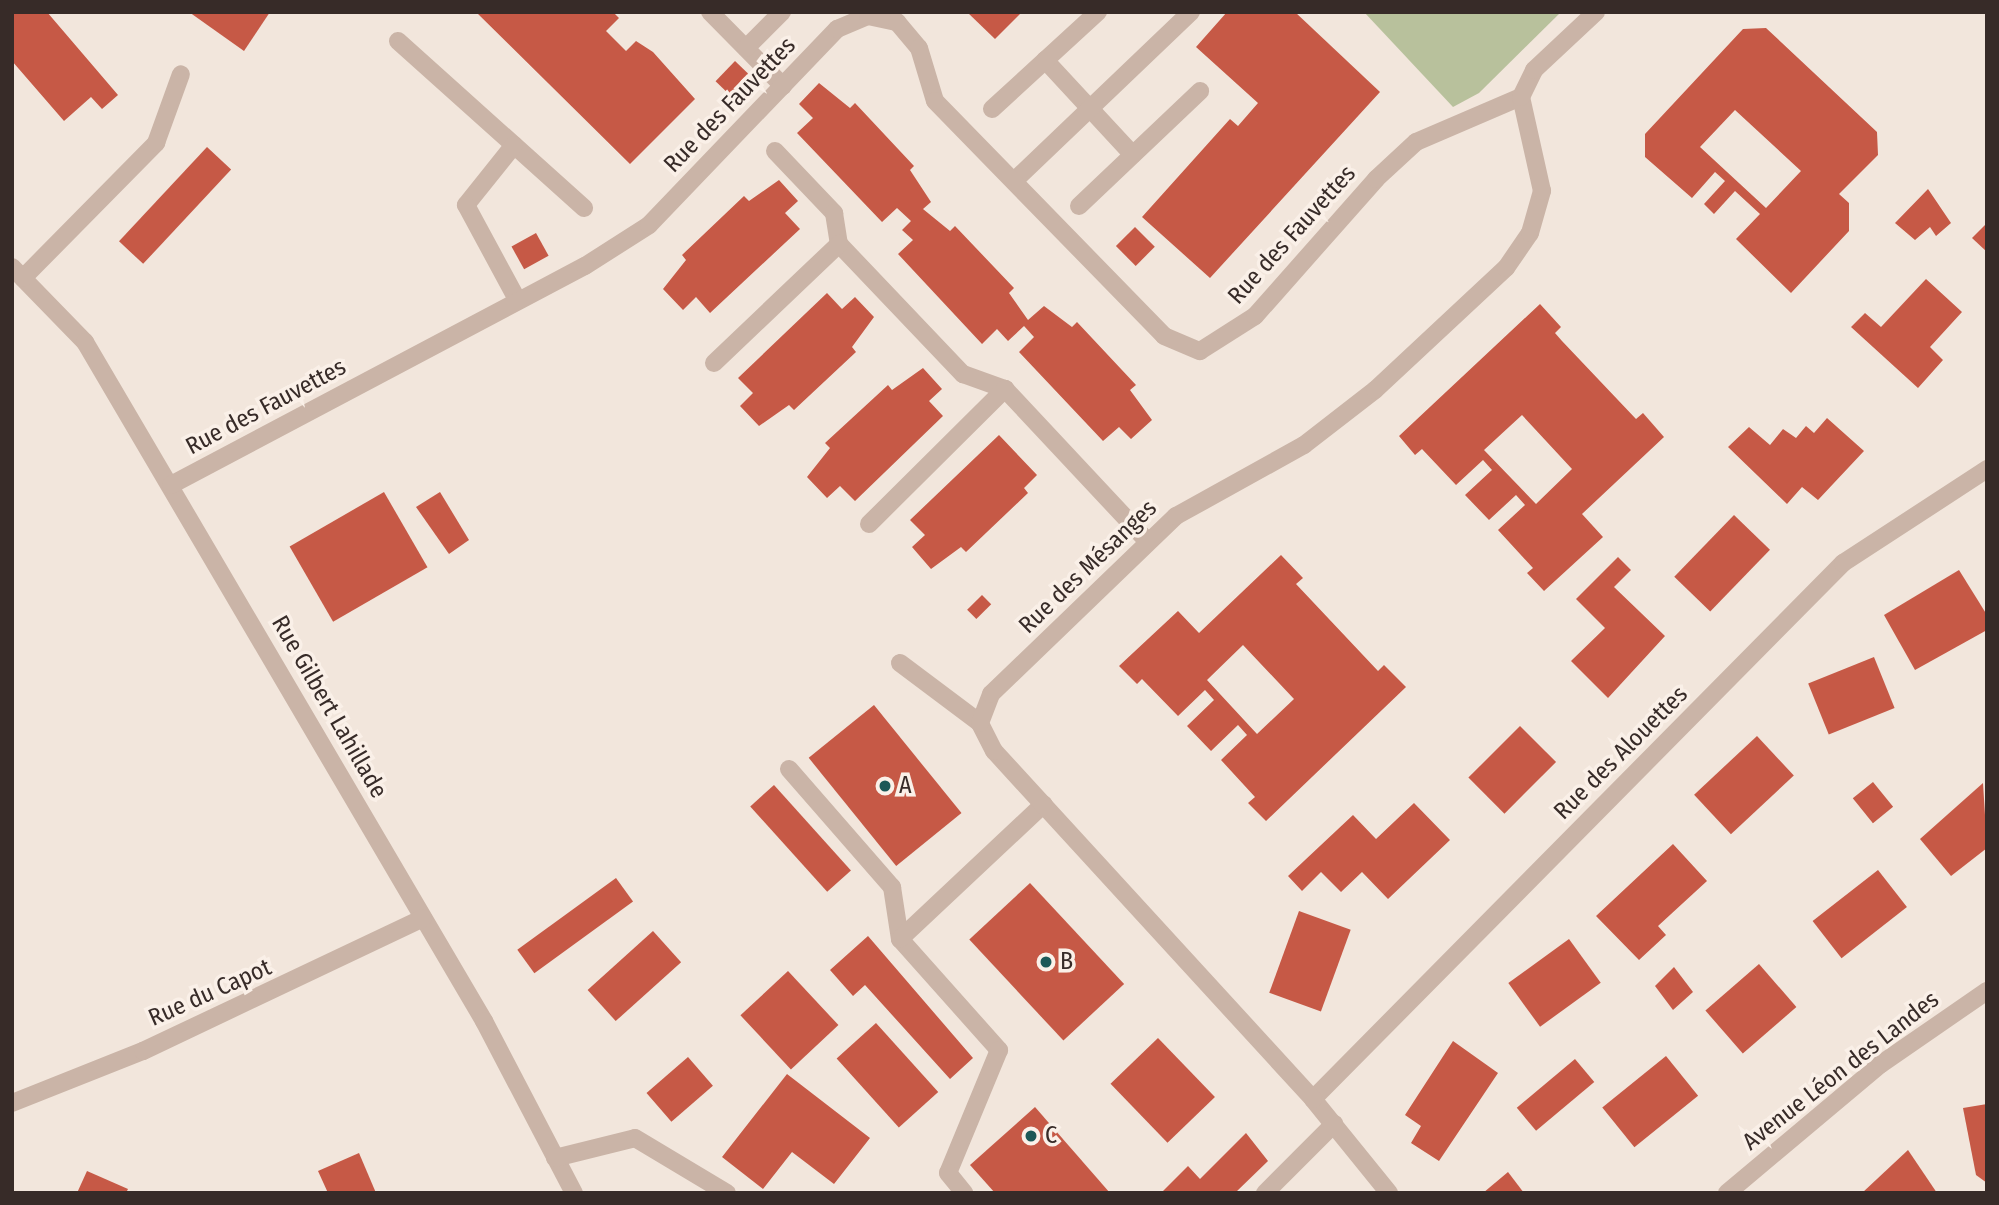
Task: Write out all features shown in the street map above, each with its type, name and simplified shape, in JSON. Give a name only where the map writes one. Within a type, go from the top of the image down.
[{"type":"street","points":[[710,12],[783,86]]},
{"type":"street","points":[[746,48],[782,12]]},
{"type":"street","points":[[992,109],[1098,12]]},
{"type":"street","points":[[1014,181],[1191,12]]},
{"type":"street","points":[[1521,97],[1534,70],[1596,12]]},
{"type":"street","name":"Rue des Fauvettes","points":[[171,485],[518,302],[649,225],[837,29],[868,16],[897,22],[919,48],[935,101],[1164,335],[1200,351],[1255,316],[1376,179],[1416,142],[1521,97]]},
{"type":"street","points":[[398,41],[584,208]]},
{"type":"street","points":[[1045,60],[1133,155]]},
{"type":"street","points":[[18,272],[156,143],[181,74]]},
{"type":"street","points":[[1080,206],[1200,91]]},
{"type":"street","name":"Rue des Mésanges","points":[[980,723],[991,694],[1176,516],[1314,437],[1375,390],[1506,268],[1531,233],[1542,191],[1521,97]]},
{"type":"street","points":[[514,145],[466,205],[518,302]]},
{"type":"street","points":[[775,151],[834,214],[839,244],[963,374],[1005,389],[1148,542]]},
{"type":"street","points":[[714,363],[839,244]]},
{"type":"street","name":"Rue Gilbert Lahillade","points":[[18,272],[85,342],[424,918],[573,1193]]},
{"type":"street","points":[[869,524],[1005,389]]},
{"type":"street","name":"Rue des Alouettes","points":[[1313,1099],[1843,563],[1987,469]]},
{"type":"street","points":[[900,663],[980,723],[994,751],[1313,1099],[1389,1193]]},
{"type":"street","points":[[789,769],[892,887],[900,939],[999,1050],[947,1173],[964,1193]]},
{"type":"street","points":[[900,939],[1044,804]]},
{"type":"street","name":"Rue du Capot","points":[[12,1103],[143,1051],[424,918]]},
{"type":"street","name":"Avenue Léon des Landes","points":[[1727,1193],[1881,1064],[1987,990]]},
{"type":"street","points":[[1265,1193],[1334,1124]]},
{"type":"street","points":[[555,1158],[635,1138],[727,1193]]},
{"type":"green space","points":[[1364,12],[1561,12],[1479,93],[1453,107]]},
{"type":"building","points":[[12,12],[47,12],[118,95],[102,109],[91,97],[64,121],[12,61]]},
{"type":"building","points":[[189,12],[270,12],[244,51]]},
{"type":"building","points":[[476,12],[613,12],[619,18],[606,31],[626,51],[636,41],[653,52],[695,99],[630,164]]},
{"type":"building","points":[[967,12],[1022,12],[995,39]]},
{"type":"building","points":[[1227,12],[1295,12],[1380,92],[1210,278],[1142,217],[1230,119],[1238,126],[1258,103],[1196,47]]},
{"type":"building","points":[[1766,28],[1877,132],[1878,155],[1839,194],[1849,203],[1849,231],[1791,293],[1736,239],[1760,214],[1735,191],[1714,214],[1704,204],[1725,181],[1715,172],[1692,198],[1645,157],[1645,134],[1743,29]],"holes":[[[1735,110],[1801,171],[1766,208],[1700,147]]]},
{"type":"building","points":[[735,61],[757,82],[737,102],[716,81]]},
{"type":"building","points":[[819,83],[850,108],[855,103],[914,166],[910,170],[931,202],[923,209],[950,231],[955,226],[1014,288],[1009,293],[1028,320],[1044,306],[1072,327],[1077,322],[1136,385],[1130,390],[1152,420],[1131,439],[1119,427],[1103,441],[1019,352],[1034,337],[1024,326],[1008,341],[997,329],[982,344],[898,254],[913,240],[902,230],[911,221],[897,208],[882,222],[797,133],[813,118],[799,104]]},
{"type":"building","points":[[207,147],[231,170],[143,264],[119,241]]},
{"type":"building","points":[[779,180],[798,201],[785,213],[800,229],[710,313],[696,297],[683,310],[663,289],[686,260],[682,255],[744,196],[749,201]]},
{"type":"building","points":[[1928,189],[1951,223],[1936,236],[1930,227],[1915,240],[1895,223]]},
{"type":"building","points":[[1987,223],[1987,252],[1972,238]]},
{"type":"building","points":[[1135,227],[1155,247],[1136,266],[1116,246]]},
{"type":"building","points":[[536,233],[549,256],[524,269],[512,247]]},
{"type":"building","points":[[1926,279],[1962,312],[1930,347],[1943,360],[1918,388],[1851,327],[1865,313],[1881,327]]},
{"type":"building","points":[[827,293],[842,309],[855,297],[874,317],[852,347],[856,352],[794,410],[789,405],[759,426],[740,406],[753,393],[738,378]]},
{"type":"building","points":[[1540,304],[1561,327],[1555,333],[1562,341],[1636,419],[1643,413],[1664,437],[1582,514],[1603,537],[1544,591],[1527,573],[1533,568],[1498,530],[1525,505],[1516,495],[1489,520],[1465,495],[1492,470],[1483,460],[1456,485],[1422,449],[1415,455],[1399,436]],"holes":[[[1522,415],[1572,469],[1536,504],[1484,450]]]},
{"type":"building","points":[[923,368],[942,389],[929,401],[943,416],[855,501],[840,486],[827,498],[807,477],[830,448],[825,443],[888,385],[892,390]]},
{"type":"building","points":[[1827,418],[1864,451],[1818,500],[1802,487],[1787,504],[1728,447],[1749,427],[1770,445],[1783,429],[1796,438],[1806,426],[1814,433]]},
{"type":"building","points":[[999,435],[1037,475],[1024,488],[1028,493],[966,552],[961,547],[931,569],[912,547],[925,535],[910,520]]},
{"type":"building","points":[[384,492],[428,567],[333,622],[290,546]]},
{"type":"building","points":[[440,492],[469,540],[449,554],[416,507]]},
{"type":"building","points":[[1734,515],[1770,550],[1710,612],[1674,577]]},
{"type":"building","points":[[1281,555],[1303,578],[1296,584],[1378,671],[1384,665],[1406,687],[1266,821],[1248,803],[1255,797],[1221,760],[1247,735],[1238,725],[1211,751],[1187,726],[1214,700],[1205,690],[1178,716],[1142,679],[1137,684],[1119,666],[1178,611],[1199,633]],"holes":[[[1243,645],[1294,699],[1257,734],[1207,680]]]},
{"type":"building","points":[[1618,557],[1631,570],[1614,587],[1665,636],[1608,698],[1571,661],[1605,628],[1576,599]]},
{"type":"building","points":[[1959,570],[1987,615],[1987,630],[1915,670],[1884,615]]},
{"type":"building","points":[[982,595],[991,604],[976,619],[967,610]]},
{"type":"building","points":[[1874,657],[1895,708],[1829,735],[1808,684]]},
{"type":"building","name":"A","points":[[874,705],[961,813],[896,866],[809,758]]},
{"type":"building","points":[[1520,726],[1556,762],[1504,814],[1468,778]]},
{"type":"building","points":[[1757,736],[1794,775],[1731,834],[1694,795]]},
{"type":"building","points":[[1873,782],[1893,807],[1873,823],[1853,798]]},
{"type":"building","points":[[1983,783],[1987,848],[1951,876],[1920,839]]},
{"type":"building","points":[[774,785],[851,870],[827,892],[750,806]]},
{"type":"building","points":[[1414,803],[1450,840],[1388,899],[1362,872],[1341,892],[1321,872],[1302,891],[1288,876],[1353,815],[1376,839]]},
{"type":"building","points":[[1673,844],[1707,881],[1658,926],[1666,935],[1639,960],[1596,916]]},
{"type":"building","points":[[1878,870],[1907,907],[1842,958],[1813,921]]},
{"type":"building","points":[[616,878],[633,901],[534,973],[517,950]]},
{"type":"building","name":"B","points":[[1030,883],[1124,984],[1063,1041],[969,940]]},
{"type":"building","points":[[1299,911],[1351,930],[1321,1012],[1269,993]]},
{"type":"building","points":[[653,931],[681,962],[616,1021],[588,990]]},
{"type":"building","points":[[868,936],[973,1058],[950,1079],[865,985],[853,996],[830,970]]},
{"type":"building","points":[[1569,939],[1601,983],[1540,1027],[1508,983]]},
{"type":"building","points":[[1759,964],[1796,1007],[1743,1054],[1705,1011]]},
{"type":"building","points":[[1674,967],[1693,992],[1673,1010],[1655,986]]},
{"type":"building","points":[[788,971],[838,1025],[791,1069],[740,1015]]},
{"type":"building","points":[[876,1023],[938,1092],[899,1128],[837,1058]]},
{"type":"building","points":[[1158,1038],[1215,1097],[1167,1143],[1111,1084]]},
{"type":"building","points":[[1453,1041],[1498,1073],[1439,1161],[1411,1143],[1421,1126],[1405,1115]]},
{"type":"building","points":[[1666,1056],[1698,1096],[1634,1147],[1602,1108]]},
{"type":"building","points":[[688,1057],[713,1086],[671,1122],[646,1093]]},
{"type":"building","points":[[1575,1059],[1594,1082],[1536,1131],[1517,1108]]},
{"type":"building","points":[[787,1074],[870,1138],[834,1184],[792,1152],[763,1189],[722,1157]]},
{"type":"building","points":[[1987,1104],[1987,1183],[1976,1175],[1963,1108]]},
{"type":"building","name":"C","points":[[1035,1107],[1110,1193],[995,1193],[970,1165]]},
{"type":"building","points":[[1246,1133],[1268,1161],[1235,1193],[1161,1193],[1188,1166],[1200,1179]]},
{"type":"building","points":[[1908,1150],[1937,1193],[1862,1193]]},
{"type":"building","points":[[359,1153],[376,1193],[328,1193],[318,1171]]},
{"type":"building","points":[[87,1171],[128,1189],[126,1193],[77,1193]]},
{"type":"building","points":[[1508,1172],[1524,1193],[1483,1193]]},
{"type":"place","name":"A","points":[[885,786]]},
{"type":"place","name":"B","points":[[1046,962]]},
{"type":"place","name":"C","points":[[1031,1136]]}]
